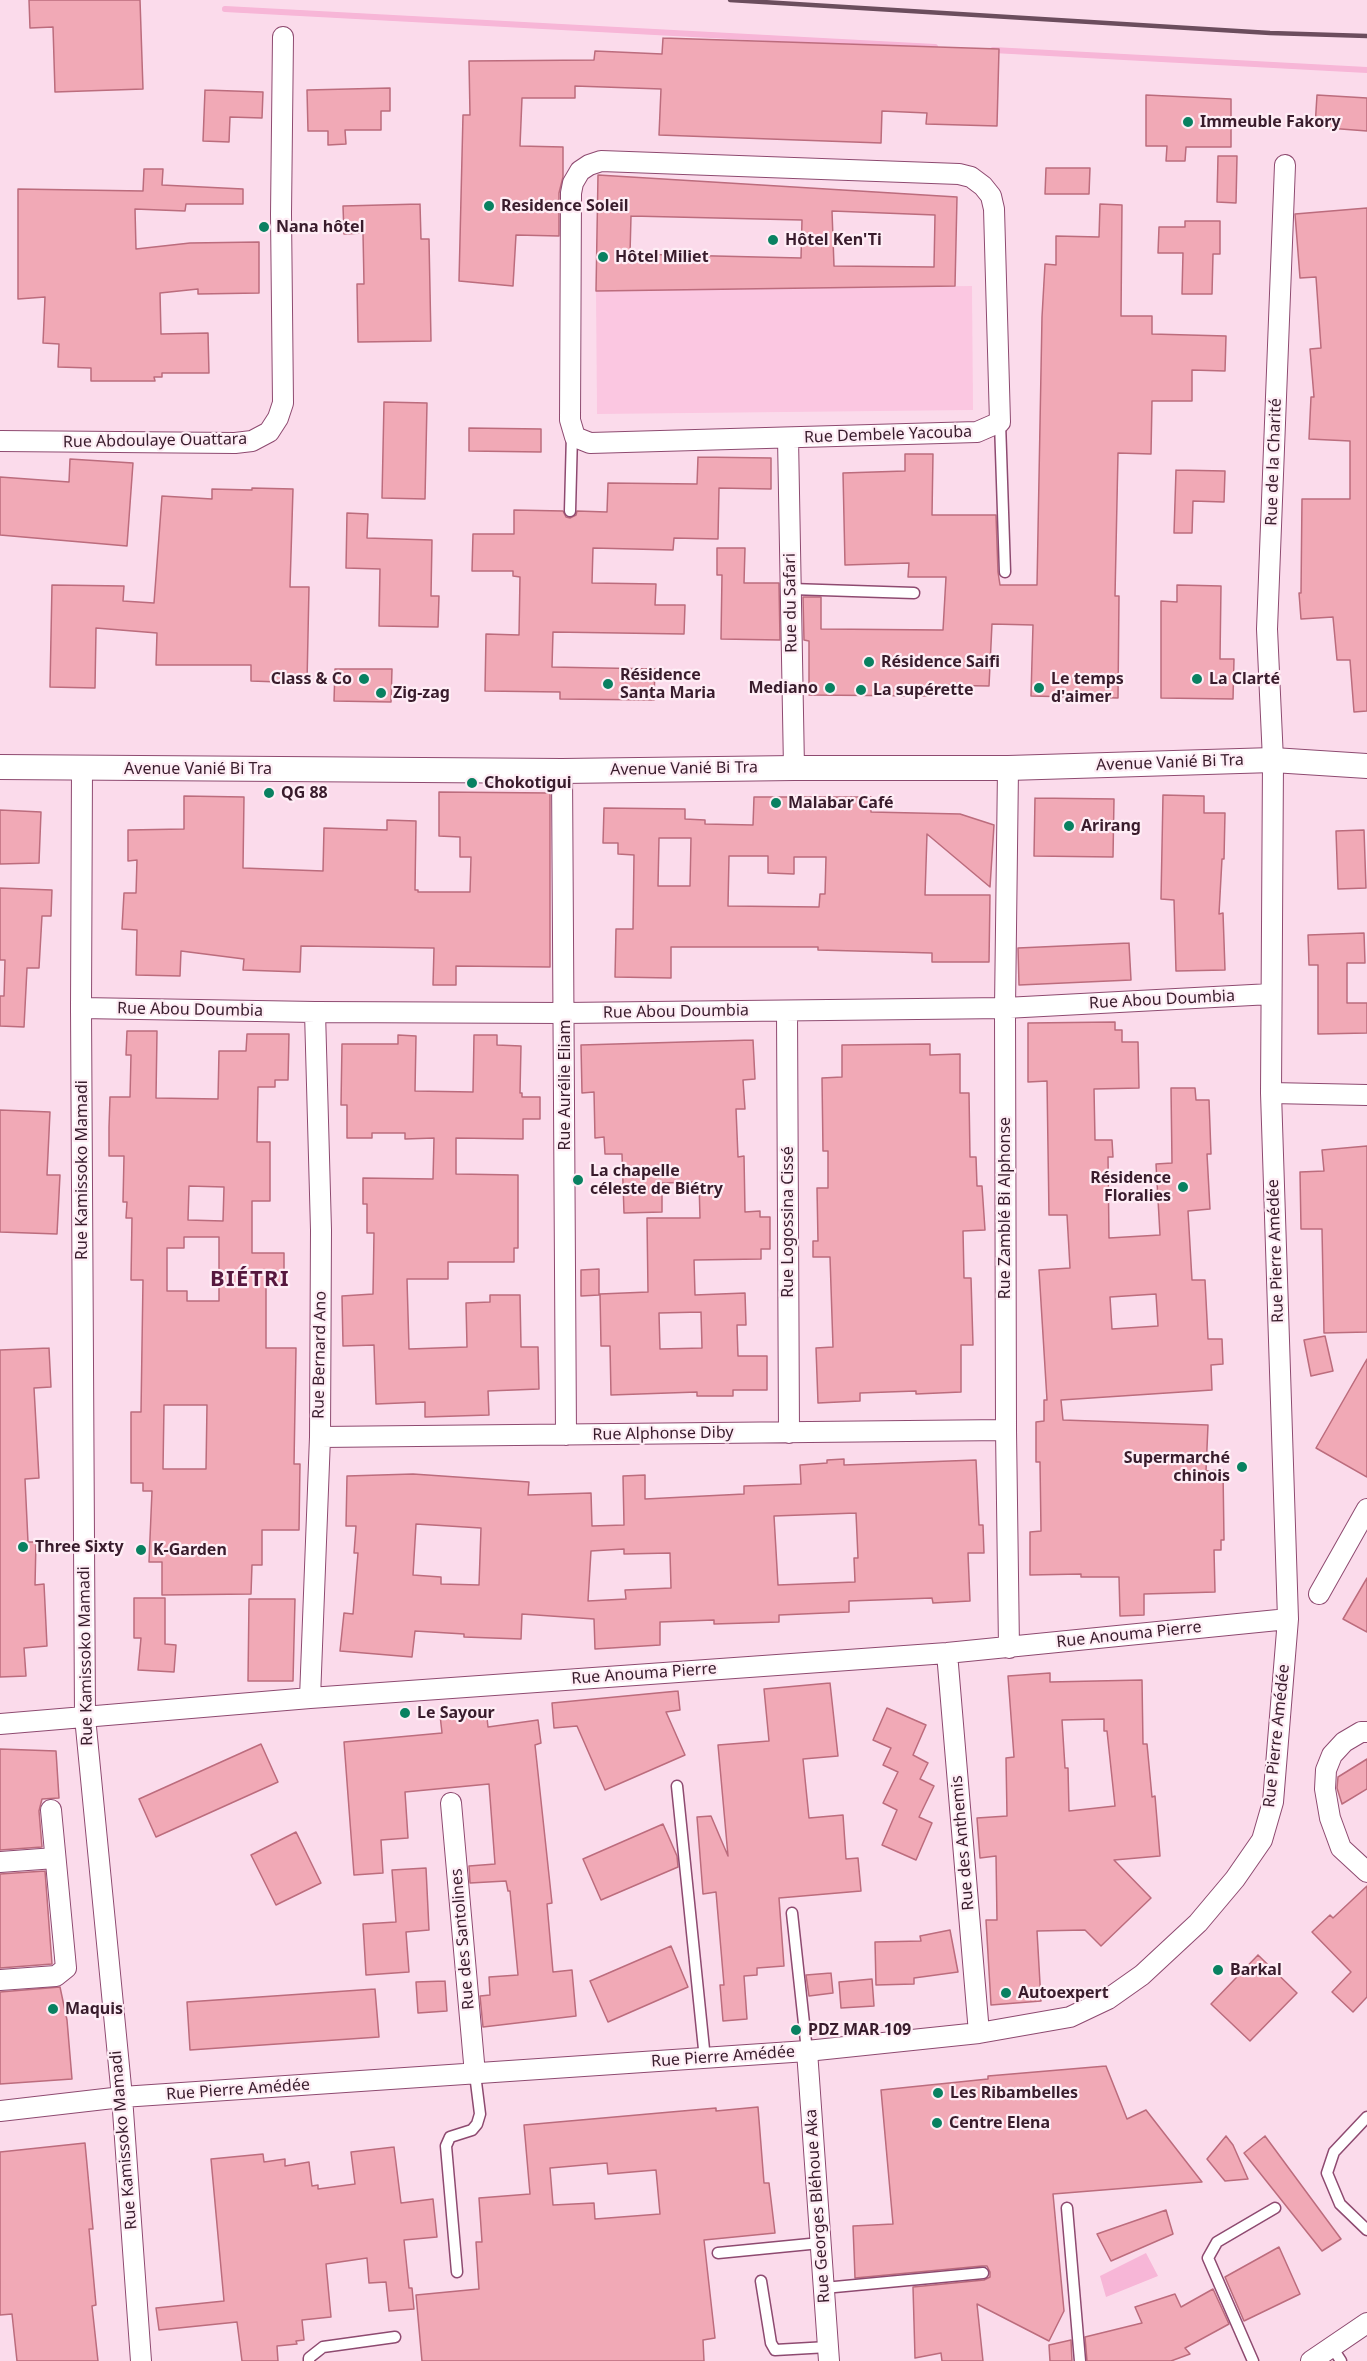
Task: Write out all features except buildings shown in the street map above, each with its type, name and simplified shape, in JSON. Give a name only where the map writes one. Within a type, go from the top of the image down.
[{"type":"street","name":"Rue Abdoulaye Ouattara","points":[[0,441],[235,443],[252,441],[269,432],[283,404],[281,214],[283,37]]},
{"type":"street","points":[[572,430],[570,420],[571,193],[573,183],[580,171],[602,161],[959,174],[971,177],[991,196],[994,208],[1000,422]]},
{"type":"street","name":"Rue de la Charité","points":[[1273,760],[1267,629],[1285,165]]},
{"type":"street","name":"Rue Dembele Yacouba","points":[[572,430],[575,437],[590,443],[977,432],[1000,422]]},
{"type":"street","name":"Rue du Safari","points":[[788,438],[794,768]]},
{"type":"street","name":"Avenue Vanié Bi Tra","points":[[0,767],[562,771],[1008,768],[1273,760],[1367,766]]},
{"type":"street","name":"Rue Pierre Amédée","points":[[0,2111],[122,2097],[807,2051],[979,2033],[1070,2017],[1108,1999],[1142,1974],[1198,1923],[1235,1878],[1262,1840],[1273,1802],[1288,1619],[1271,1093],[1273,760]]},
{"type":"street","name":"Rue Kamissoko Mamadi","points":[[82,768],[85,1717],[122,2097],[141,2361]]},
{"type":"street","name":"Rue Zamblé Bi Alphonse","points":[[1008,768],[1005,1008],[1009,1648]]},
{"type":"street","name":"Rue Aurélie Eliam","points":[[562,771],[566,1435]]},
{"type":"street","name":"Rue Abou Doumbia","points":[[81,1008],[315,1012],[787,1011],[1005,1008],[1271,994]]},
{"type":"street","name":"Rue Logossina Cissé","points":[[787,1011],[789,1432]]},
{"type":"street","name":"Rue Bernard Ano","points":[[310,1698],[320,1437],[321,1230],[315,1012]]},
{"type":"street","points":[[1271,1093],[1367,1095]]},
{"type":"street","name":"Rue Alphonse Diby","points":[[320,1437],[1006,1430]]},
{"type":"street","points":[[1319,1594],[1367,1509]]},
{"type":"street","name":"Rue Anouma Pierre","points":[[0,1724],[310,1698],[1009,1648],[1288,1619]]},
{"type":"street","name":"Rue des Anthemis","points":[[947,1653],[979,2033]]},
{"type":"street","points":[[1367,1732],[1361,1732],[1344,1742],[1332,1755],[1326,1770],[1325,1789],[1333,1827],[1341,1848],[1367,1872]]},
{"type":"street","name":"Rue des Santolines","points":[[451,1803],[475,2074]]},
{"type":"street","points":[[0,1980],[56,1976],[66,1968],[51,1810]]},
{"type":"street","points":[[0,1862],[55,1858]]},
{"type":"street","name":"Rue Georges Bléhoue Aka","points":[[807,2051],[828,2354]]},
{"type":"street","points":[[1311,2361],[1336,2354],[1367,2323]]},
{"type":"lane","points":[[1000,422],[1005,572]]},
{"type":"lane","points":[[570,511],[572,430]]},
{"type":"lane","points":[[791,589],[914,593]]},
{"type":"lane","points":[[677,1786],[705,2059]]},
{"type":"lane","points":[[792,1913],[807,2051]]},
{"type":"lane","points":[[457,2272],[446,2146],[450,2137],[472,2130],[477,2124],[480,2114],[475,2074]]},
{"type":"lane","points":[[1367,2117],[1334,2152],[1327,2174],[1340,2204],[1367,2230]]},
{"type":"lane","points":[[1067,2208],[1080,2361]]},
{"type":"lane","points":[[1253,2361],[1208,2258],[1217,2242],[1275,2208]]},
{"type":"lane","points":[[718,2253],[820,2243]]},
{"type":"lane","points":[[824,2288],[983,2273]]},
{"type":"lane","points":[[761,2281],[771,2343],[775,2350],[828,2354]]},
{"type":"lane","points":[[309,2361],[309,2358],[322,2347],[395,2337]]},
{"type":"shaded area","points":[[972,286],[973,410],[597,414],[596,291]]},
{"type":"shaded area","points":[[1146,2253],[1158,2276],[1106,2297],[1100,2276]]},
{"type":"waterway","points":[[225,9],[935,47]]},
{"type":"waterway","points":[[993,50],[1367,70]]},
{"type":"railway","points":[[730,0],[1270,33],[1367,36]]},
{"type":"place","name":"Immeuble Fakory","points":[[1188,122]]},
{"type":"place","name":"Residence Soleil","points":[[489,206]]},
{"type":"place","name":"Nana hôtel","points":[[264,227]]},
{"type":"place","name":"Hôtel Ken'Ti","points":[[773,240]]},
{"type":"place","name":"Hôtel Miliet","points":[[603,257]]},
{"type":"place","name":"Résidence Saifi","points":[[869,662]]},
{"type":"place","name":"Class & Co","points":[[364,679]]},
{"type":"place","name":"La Clarté","points":[[1197,679]]},
{"type":"place","name":"Résidence Santa Maria","points":[[608,684]]},
{"type":"place","name":"Mediano","points":[[830,688]]},
{"type":"place","name":"Le temps d'aimer","points":[[1039,688]]},
{"type":"place","name":"La supérette","points":[[861,690]]},
{"type":"place","name":"Zig-zag","points":[[381,693]]},
{"type":"place","name":"Chokotigui","points":[[472,783]]},
{"type":"place","name":"QG 88","points":[[269,793]]},
{"type":"place","name":"Malabar Café","points":[[776,803]]},
{"type":"place","name":"Arirang","points":[[1069,826]]},
{"type":"place","name":"La chapelle céleste de Biétry","points":[[578,1180]]},
{"type":"place","name":"Résidence Floralies","points":[[1183,1187]]},
{"type":"place","name":"Supermarché chinois","points":[[1242,1467]]},
{"type":"place","name":"Three Sixty","points":[[23,1547]]},
{"type":"place","name":"K-Garden","points":[[141,1550]]},
{"type":"place","name":"Le Sayour","points":[[405,1713]]},
{"type":"place","name":"Barkal","points":[[1218,1970]]},
{"type":"place","name":"Autoexpert","points":[[1006,1993]]},
{"type":"place","name":"Maquis","points":[[53,2009]]},
{"type":"place","name":"PDZ MAR 109","points":[[796,2030]]},
{"type":"place","name":"Les Ribambelles","points":[[938,2093]]},
{"type":"place","name":"Centre Elena","points":[[937,2123]]},
{"type":"district","name":"BIÉTRI","points":[[250,1280]]}]
